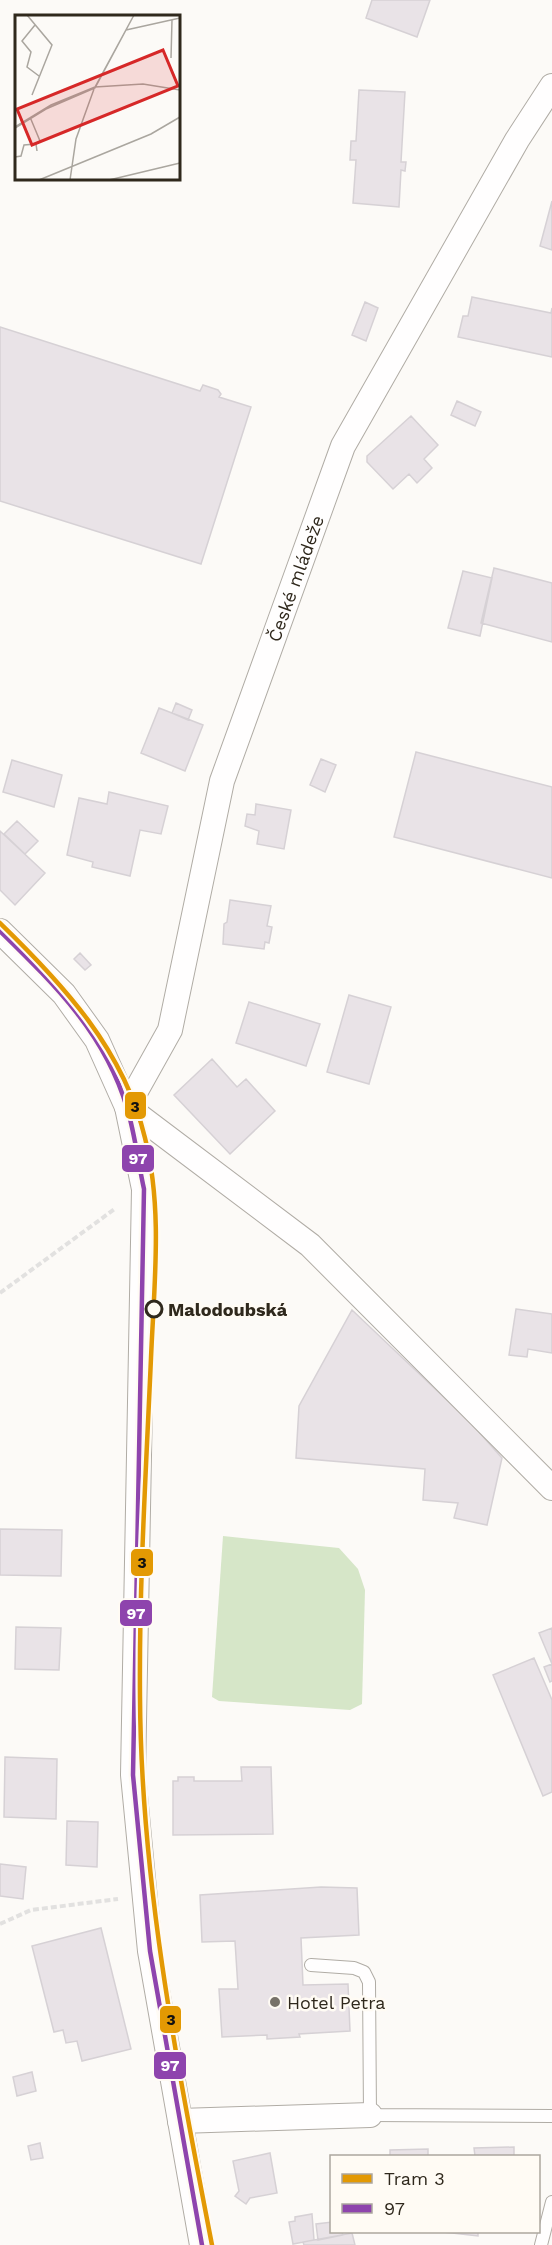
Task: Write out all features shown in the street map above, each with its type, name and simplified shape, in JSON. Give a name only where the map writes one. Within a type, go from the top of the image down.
[{"type":"street","name":"České mládeže","points":[[127,1107],[170,1030],[222,781],[343,446],[517,140],[552,86]]},
{"type":"street","points":[[0,931],[70,1004],[97,1040],[127,1107],[144,1189],[133,1775],[150,1951],[202,2245]]},
{"type":"street","points":[[127,1107],[310,1245],[552,1488]]},
{"type":"street","points":[[180,2121],[370,2115]]},
{"type":"lane","points":[[311,1965],[354,1968],[364,1972],[369,1982],[370,2115],[552,2116]]},
{"type":"lane","points":[[541,2245],[552,2202]]},
{"type":"path","points":[[0,1293],[144,1189]]},
{"type":"path","points":[[0,1924],[31,1910],[145,1895]]},
{"type":"green space","points":[[223,1536],[339,1548],[358,1569],[365,1590],[362,1704],[350,1710],[219,1701],[212,1697]]},
{"type":"building","points":[[372,0],[430,0],[417,37],[366,18]]},
{"type":"building","points":[[359,90],[405,92],[401,162],[406,162],[405,171],[401,170],[399,207],[353,203],[356,160],[350,160],[351,141],[356,141]]},
{"type":"building","points":[[552,201],[552,250],[540,246]]},
{"type":"building","points":[[472,297],[551,313],[552,308],[552,357],[458,337],[463,316],[468,316]]},
{"type":"building","points":[[365,302],[378,308],[366,341],[352,335]]},
{"type":"building","points":[[0,327],[200,391],[203,385],[218,390],[221,394],[219,397],[251,407],[201,564],[0,501]]},
{"type":"building","points":[[457,401],[481,412],[475,426],[451,415]]},
{"type":"building","points":[[411,416],[438,445],[424,459],[432,468],[417,483],[409,474],[393,489],[367,462],[367,456]]},
{"type":"building","points":[[494,568],[552,583],[552,642],[481,623]]},
{"type":"building","points":[[463,571],[492,578],[480,636],[448,628]]},
{"type":"building","points":[[176,703],[192,710],[188,720],[172,713]]},
{"type":"building","points":[[159,708],[203,725],[185,771],[141,753]]},
{"type":"building","points":[[416,752],[552,787],[552,878],[394,837]]},
{"type":"building","points":[[321,759],[336,765],[325,792],[310,785]]},
{"type":"building","points":[[12,760],[62,775],[54,807],[3,792]]},
{"type":"building","points":[[109,792],[168,806],[161,834],[140,830],[130,876],[92,867],[93,862],[67,855],[79,798],[107,804]]},
{"type":"building","points":[[256,804],[291,810],[284,849],[257,844],[259,831],[245,826],[247,814],[255,815]]},
{"type":"building","points":[[17,821],[38,841],[25,854],[4,834]]},
{"type":"building","points":[[0,831],[45,873],[15,905],[0,890]]},
{"type":"building","points":[[230,900],[271,906],[267,926],[272,927],[269,943],[265,942],[264,949],[223,944],[224,924],[227,922]]},
{"type":"building","points":[[80,953],[91,965],[85,970],[74,959]]},
{"type":"building","points":[[349,995],[391,1007],[369,1084],[327,1072]]},
{"type":"building","points":[[249,1002],[320,1024],[306,1066],[236,1043]]},
{"type":"building","points":[[212,1059],[237,1087],[246,1079],[275,1111],[230,1154],[174,1095]]},
{"type":"building","points":[[516,1309],[552,1314],[552,1353],[528,1349],[527,1357],[509,1355]]},
{"type":"building","points":[[352,1310],[469,1421],[502,1458],[487,1525],[454,1518],[458,1503],[423,1500],[425,1469],[296,1458],[299,1406]]},
{"type":"building","points":[[0,1529],[62,1530],[61,1576],[0,1575]]},
{"type":"building","points":[[16,1627],[61,1628],[59,1670],[15,1669]]},
{"type":"building","points":[[552,1628],[552,1664],[539,1633]]},
{"type":"building","points":[[534,1658],[552,1700],[552,1792],[543,1796],[493,1675]]},
{"type":"building","points":[[552,1664],[552,1681],[550,1682],[544,1667]]},
{"type":"building","points":[[5,1757],[57,1759],[56,1819],[4,1817]]},
{"type":"building","points":[[241,1767],[271,1767],[273,1834],[173,1835],[173,1781],[178,1781],[178,1777],[194,1777],[194,1781],[242,1781]]},
{"type":"building","points":[[67,1821],[98,1822],[97,1867],[66,1865]]},
{"type":"building","points":[[0,1864],[26,1867],[23,1899],[0,1896]]},
{"type":"building","points":[[321,1887],[357,1888],[359,1935],[301,1938],[303,1985],[348,1984],[350,2031],[299,2034],[300,2037],[267,2039],[267,2035],[222,2037],[219,1989],[238,1989],[235,1941],[202,1942],[200,1895]]},
{"type":"building","points":[[101,1928],[131,2049],[82,2061],[77,2041],[66,2043],[63,2030],[54,2032],[32,1946]]},
{"type":"building","points":[[32,2072],[36,2091],[17,2096],[13,2077]]},
{"type":"building","points":[[40,2143],[43,2158],[31,2160],[28,2146]]},
{"type":"building","points":[[514,2147],[514,2155],[475,2155],[474,2148]]},
{"type":"building","points":[[428,2149],[428,2155],[390,2155],[390,2150]]},
{"type":"building","points":[[270,2153],[277,2193],[250,2198],[246,2204],[235,2196],[239,2191],[233,2161]]},
{"type":"building","points":[[312,2214],[314,2240],[293,2244],[289,2222],[295,2221],[295,2217]]},
{"type":"building","points":[[330,2222],[330,2233],[342,2233],[343,2235],[318,2240],[316,2224]]},
{"type":"building","points":[[352,2233],[355,2245],[304,2245],[303,2242]]},
{"type":"building","points":[[452,2233],[478,2233],[478,2236]]},
{"type":"tram line","name":"3","points":[[0,923],[68,995],[107,1047],[135,1106],[151,1165],[156,1247],[142,1570],[140,1655],[142,1766],[154,1904],[163,1972],[212,2245]]},
{"type":"transit line","name":"97","points":[[0,931],[40,970],[76,1011],[105,1056],[127,1108],[144,1189],[133,1775],[150,1951],[202,2245]]},
{"type":"place","name":"Malodoubská","points":[[154,1309]]},
{"type":"place","name":"Hotel Petra","points":[[275,2002]]}]
